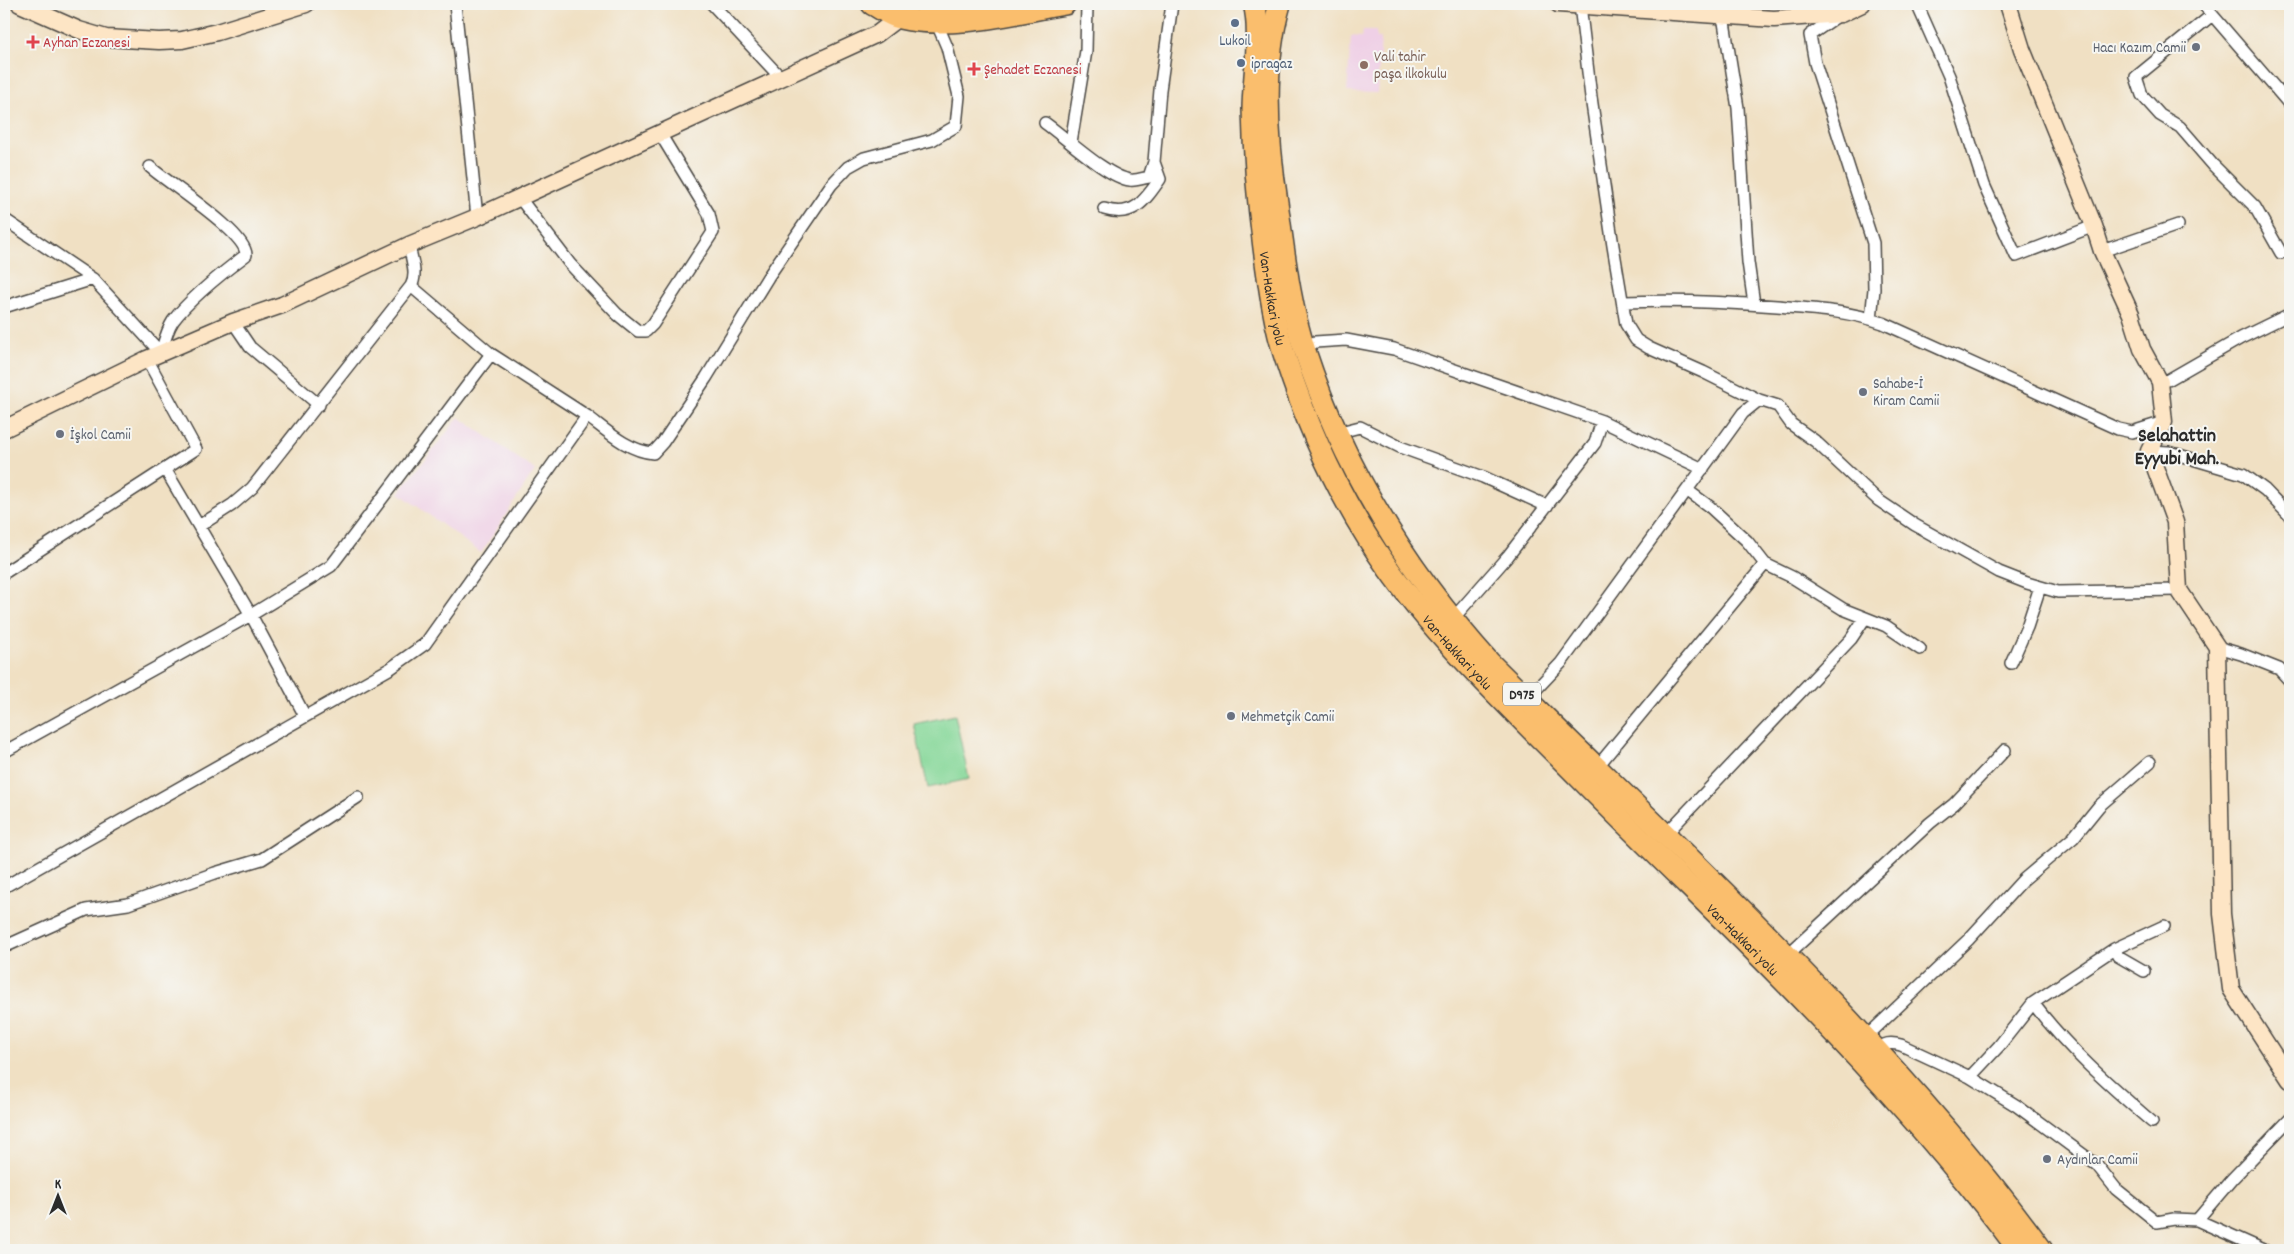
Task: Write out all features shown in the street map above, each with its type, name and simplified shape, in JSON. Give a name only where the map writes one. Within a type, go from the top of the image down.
[{"type":"highway","points":[[872,4],[901,11],[931,10],[975,4]]},
{"type":"highway","points":[[931,10],[984,17],[1065,4]]},
{"type":"highway","name":"Van-Hakkari yolu","points":[[1254,4],[1257,21],[1253,105],[1264,181],[1269,287],[1285,358],[1317,440],[1368,539],[1407,594],[1446,628],[1512,711],[1780,962],[1973,1191],[2019,1250]]},
{"type":"highway","name":"D975","points":[[1280,4],[1274,31],[1270,73],[1264,181],[1304,349],[1336,433],[1369,496],[1416,570],[1446,628],[1527,699],[1665,835],[1780,962],[1871,1044],[1989,1181],[2042,1250]]},
{"type":"highway","points":[[1368,539],[1387,526]]},
{"type":"street","points":[[20,4],[79,30],[106,38],[159,41],[182,40],[216,32],[306,4]]},
{"type":"street","points":[[455,4],[477,217]]},
{"type":"street","points":[[712,4],[782,79]]},
{"type":"street","points":[[1071,142],[1086,51],[1086,4]]},
{"type":"street","points":[[1045,122],[1091,159],[1130,180],[1149,177],[1154,162],[1160,90],[1172,4]]},
{"type":"street","points":[[1558,4],[1774,18],[1841,14]]},
{"type":"street","points":[[1862,4],[1841,14],[1810,35],[1815,64],[1873,243],[1874,289],[1871,318]]},
{"type":"street","points":[[1917,4],[1949,76],[1984,185],[2016,256],[2094,226]]},
{"type":"street","points":[[2008,4],[2022,49],[2094,226],[2102,251],[2131,314],[2142,349],[2160,382],[2164,422],[2149,451],[2175,522],[2179,590],[2217,647],[2222,914],[2231,989],[2290,1080]]},
{"type":"street","points":[[2203,4],[2290,105]]},
{"type":"street","points":[[1580,5],[1591,96],[1626,324],[1636,340],[1759,400],[1778,406],[1792,424],[1815,441],[1878,500],[1915,526],[1999,572],[2058,592],[2137,589],[2179,590]]},
{"type":"street","points":[[411,286],[491,354],[587,416],[622,442],[641,452],[653,452],[663,442],[706,378],[768,278],[831,185],[848,167],[864,158],[932,140],[956,126],[959,96],[946,47],[931,10]]},
{"type":"street","points":[[4,429],[154,356],[233,322],[282,304],[409,245],[477,217],[659,132],[782,79],[877,34],[901,11]]},
{"type":"street","points":[[2212,15],[2136,77],[2142,95],[2160,115],[2180,127],[2213,165],[2255,207],[2281,253]]},
{"type":"street","points":[[1723,16],[1738,108],[1748,262],[1754,304]]},
{"type":"street","points":[[519,197],[570,264],[617,314],[638,331],[646,331],[653,324],[713,232],[709,214],[659,132]]},
{"type":"street","points":[[1104,209],[1118,214],[1133,210],[1160,179],[1154,162]]},
{"type":"street","points":[[150,167],[218,219],[242,241],[246,249],[246,255],[212,281],[173,321],[154,356]]},
{"type":"street","points":[[4,219],[93,279],[154,356],[196,449],[4,573]]},
{"type":"street","points":[[2102,251],[2178,225]]},
{"type":"street","points":[[199,526],[232,505],[252,488],[411,286],[414,281],[414,272],[409,245]]},
{"type":"street","points":[[4,308],[93,279]]},
{"type":"street","points":[[1624,302],[1671,300],[1754,304],[1842,312],[1871,318],[2118,429],[2132,432],[2164,422]]},
{"type":"street","points":[[2160,382],[2168,380],[2240,338],[2290,314]]},
{"type":"street","points":[[233,322],[250,346],[319,405]]},
{"type":"street","points":[[1304,349],[1316,342],[1346,340],[1394,348],[1602,421],[1704,469]]},
{"type":"street","points":[[4,752],[251,615],[330,566],[491,354]]},
{"type":"street","points":[[1527,699],[1560,663],[1688,491],[1743,413],[1759,400]]},
{"type":"street","points":[[4,887],[390,668],[425,644],[587,416]]},
{"type":"street","points":[[1446,628],[1508,556],[1595,443],[1602,421]]},
{"type":"street","points":[[1336,433],[1360,427],[1400,447],[1483,477],[1547,506]]},
{"type":"street","points":[[2149,451],[2169,452],[2243,474],[2265,490],[2290,516]]},
{"type":"street","points":[[164,469],[251,615],[305,716]]},
{"type":"street","points":[[1688,491],[1710,507],[1747,541],[1765,564],[1792,577],[1843,609],[1886,626],[1920,649]]},
{"type":"street","points":[[1596,767],[1765,564]]},
{"type":"street","points":[[2012,663],[2027,627],[2040,587]]},
{"type":"street","points":[[1665,835],[1851,639],[1865,618]]},
{"type":"street","points":[[2217,647],[2279,669],[2290,681]]},
{"type":"street","points":[[1780,962],[1924,829],[1954,804],[2005,750]]},
{"type":"street","points":[[1871,1044],[2023,880],[2073,838],[2098,806],[2150,762]]},
{"type":"street","points":[[4,947],[86,910],[128,904],[215,873],[262,859],[358,797]]},
{"type":"street","points":[[1970,1077],[1999,1046],[2033,1003],[2114,949],[2164,926]]},
{"type":"street","points":[[2114,949],[2118,956],[2144,971]]},
{"type":"street","points":[[2033,1003],[2048,1024],[2084,1061],[2152,1122]]},
{"type":"street","points":[[1871,1044],[1891,1042],[1901,1045],[1970,1077],[2016,1106],[2098,1165],[2116,1189],[2157,1222],[2174,1219],[2197,1220],[2264,1250]]},
{"type":"street","points":[[2197,1220],[2232,1179],[2290,1119]]},
{"type":"shaded area","name":"Vali tahir paşa ilkokulu","points":[[1363,31],[1376,31],[1376,38],[1381,38],[1377,93],[1347,92],[1351,36],[1362,37]]},
{"type":"shaded area","points":[[459,417],[535,470],[481,553],[399,493]]},
{"type":"green space","points":[[955,715],[969,779],[928,788],[914,724]]},
{"type":"place","name":"Lukoil","points":[[1235,23]]},
{"type":"place","name":"Ayhan Eczanesi","points":[[33,42]]},
{"type":"place","name":"Hacı Kazım Camii","points":[[2196,47]]},
{"type":"place","name":"ipragaz","points":[[1241,63]]},
{"type":"place","name":"Vali tahir paşa ilkokulu","points":[[1364,65]]},
{"type":"place","name":"Şehadet Eczanesi","points":[[974,69]]},
{"type":"place","name":"Sahabe-İ Kiram Camii","points":[[1863,392]]},
{"type":"place","name":"İşkol Camii","points":[[60,434]]},
{"type":"place","name":"Mehmetçik Camii","points":[[1231,716]]},
{"type":"place","name":"Aydınlar Camii","points":[[2047,1159]]},
{"type":"district","name":"Selahattin Eyyubi Mah.","points":[[2177,446]]}]
